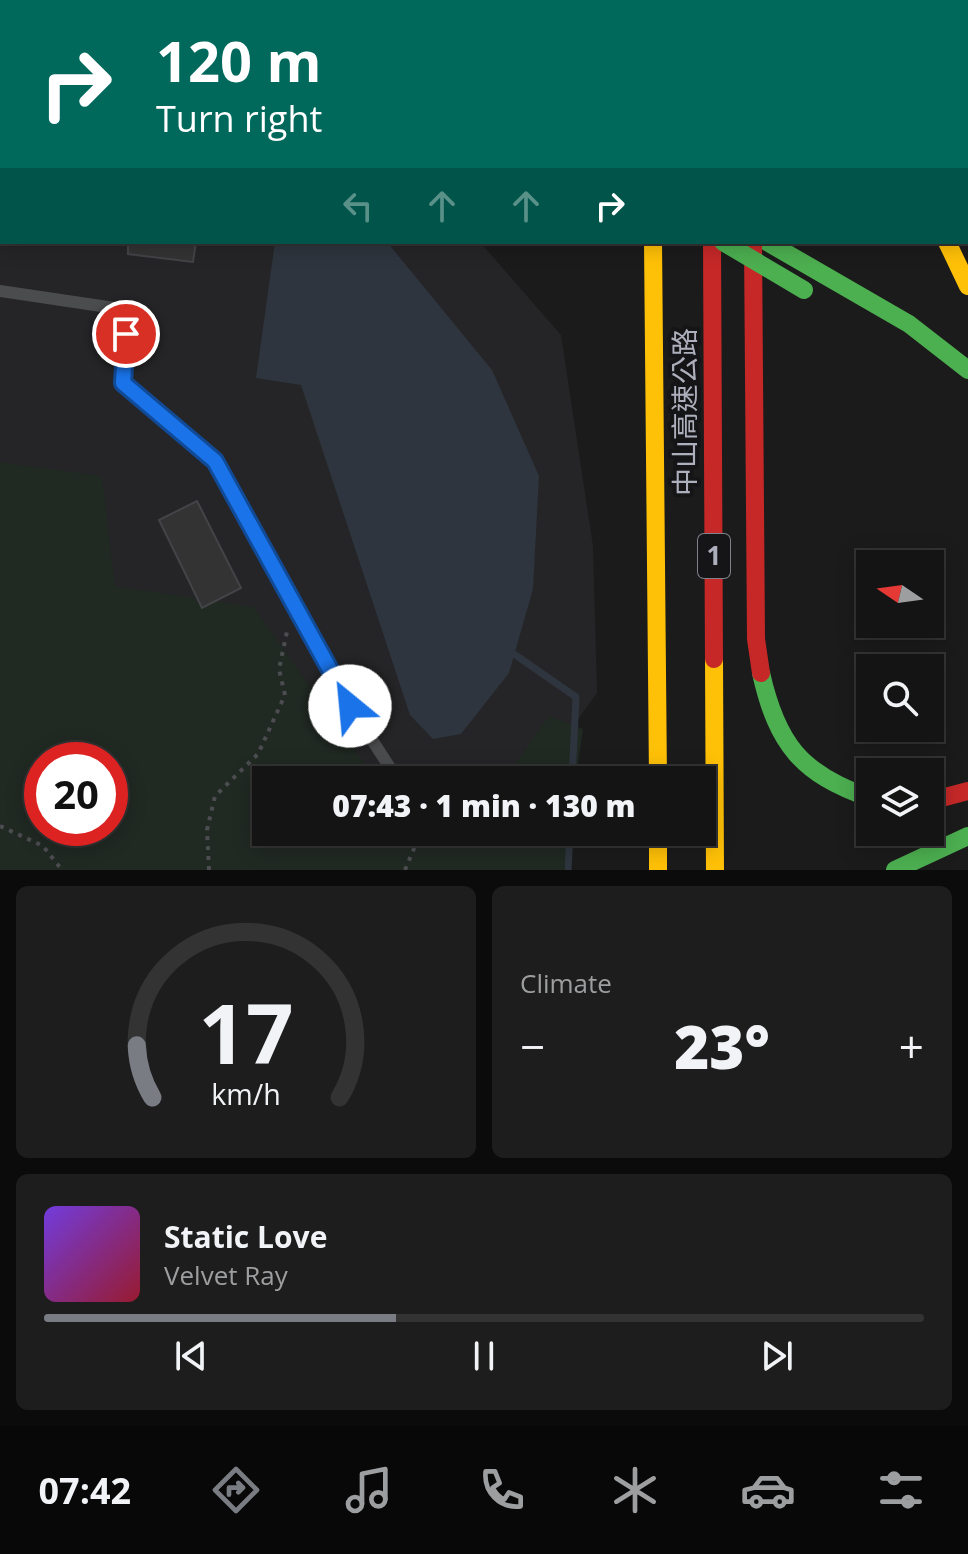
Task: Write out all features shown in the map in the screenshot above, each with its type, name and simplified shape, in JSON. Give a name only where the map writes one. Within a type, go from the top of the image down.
[{"type":"highway","name":"中山高速公路","points":[[653,244],[658,766]]},
{"type":"highway","name":"中山高速公路","points":[[712,244],[715,870]]},
{"type":"highway","points":[[726,244],[810,294]]},
{"type":"highway","points":[[753,244],[756,639],[761,681],[772,718],[787,743],[809,768],[844,791],[856,794]]},
{"type":"highway","points":[[770,244],[909,324],[968,370]]},
{"type":"highway","points":[[948,244],[968,286]]},
{"type":"highway","points":[[944,797],[968,791]]},
{"type":"highway","points":[[895,870],[968,838]]},
{"type":"highway","points":[[658,846],[658,870]]},
{"type":"lane","points":[[0,291],[128,310],[123,383],[215,461],[350,706],[389,766]]},
{"type":"path","points":[[209,870],[207,830],[215,796],[258,754],[285,695],[279,669],[293,600]]},
{"type":"path","points":[[0,826],[43,846],[62,870]]},
{"type":"path","points":[[405,870],[415,846]]},
{"type":"shaded area","points":[[0,244],[482,244],[561,335],[593,546],[597,693],[544,766],[252,766],[252,834],[0,870]]},
{"type":"shaded area","points":[[275,244],[389,244],[492,370],[539,476],[533,589],[509,673],[461,734],[433,739],[410,715],[301,385],[256,378]]},
{"type":"shaded area","points":[[0,462],[102,476],[115,586],[254,607],[366,766],[252,766],[252,846],[567,846],[564,870],[0,870]]},
{"type":"shaded area","points":[[549,716],[583,729],[578,766],[514,766]]},
{"type":"building","points":[[128,244],[196,244],[193,262],[128,254]]},
{"type":"building","points":[[197,501],[241,588],[202,608],[159,520]]},
{"type":"waterway","points":[[514,654],[576,697],[573,766]]},
{"type":"waterway","points":[[568,870],[569,846]]},
{"type":"traffic: fast","points":[[726,244],[804,290]]},
{"type":"traffic: fast","points":[[770,244],[909,324],[968,370]]},
{"type":"traffic: fast","points":[[761,673],[775,719],[796,753],[809,767],[856,793]]},
{"type":"traffic: fast","points":[[895,870],[968,836]]},
{"type":"traffic: slow","points":[[653,244],[658,766]]},
{"type":"traffic: slow","points":[[948,244],[968,286]]},
{"type":"traffic: slow","points":[[714,659],[715,870]]},
{"type":"traffic: slow","points":[[658,846],[658,870]]},
{"type":"traffic: jam","points":[[712,244],[714,659]]},
{"type":"traffic: jam","points":[[753,244],[756,639],[761,673]]},
{"type":"traffic: jam","points":[[944,797],[968,791]]},
{"type":"route","points":[[126,334],[123,383],[215,461],[350,706]]}]
